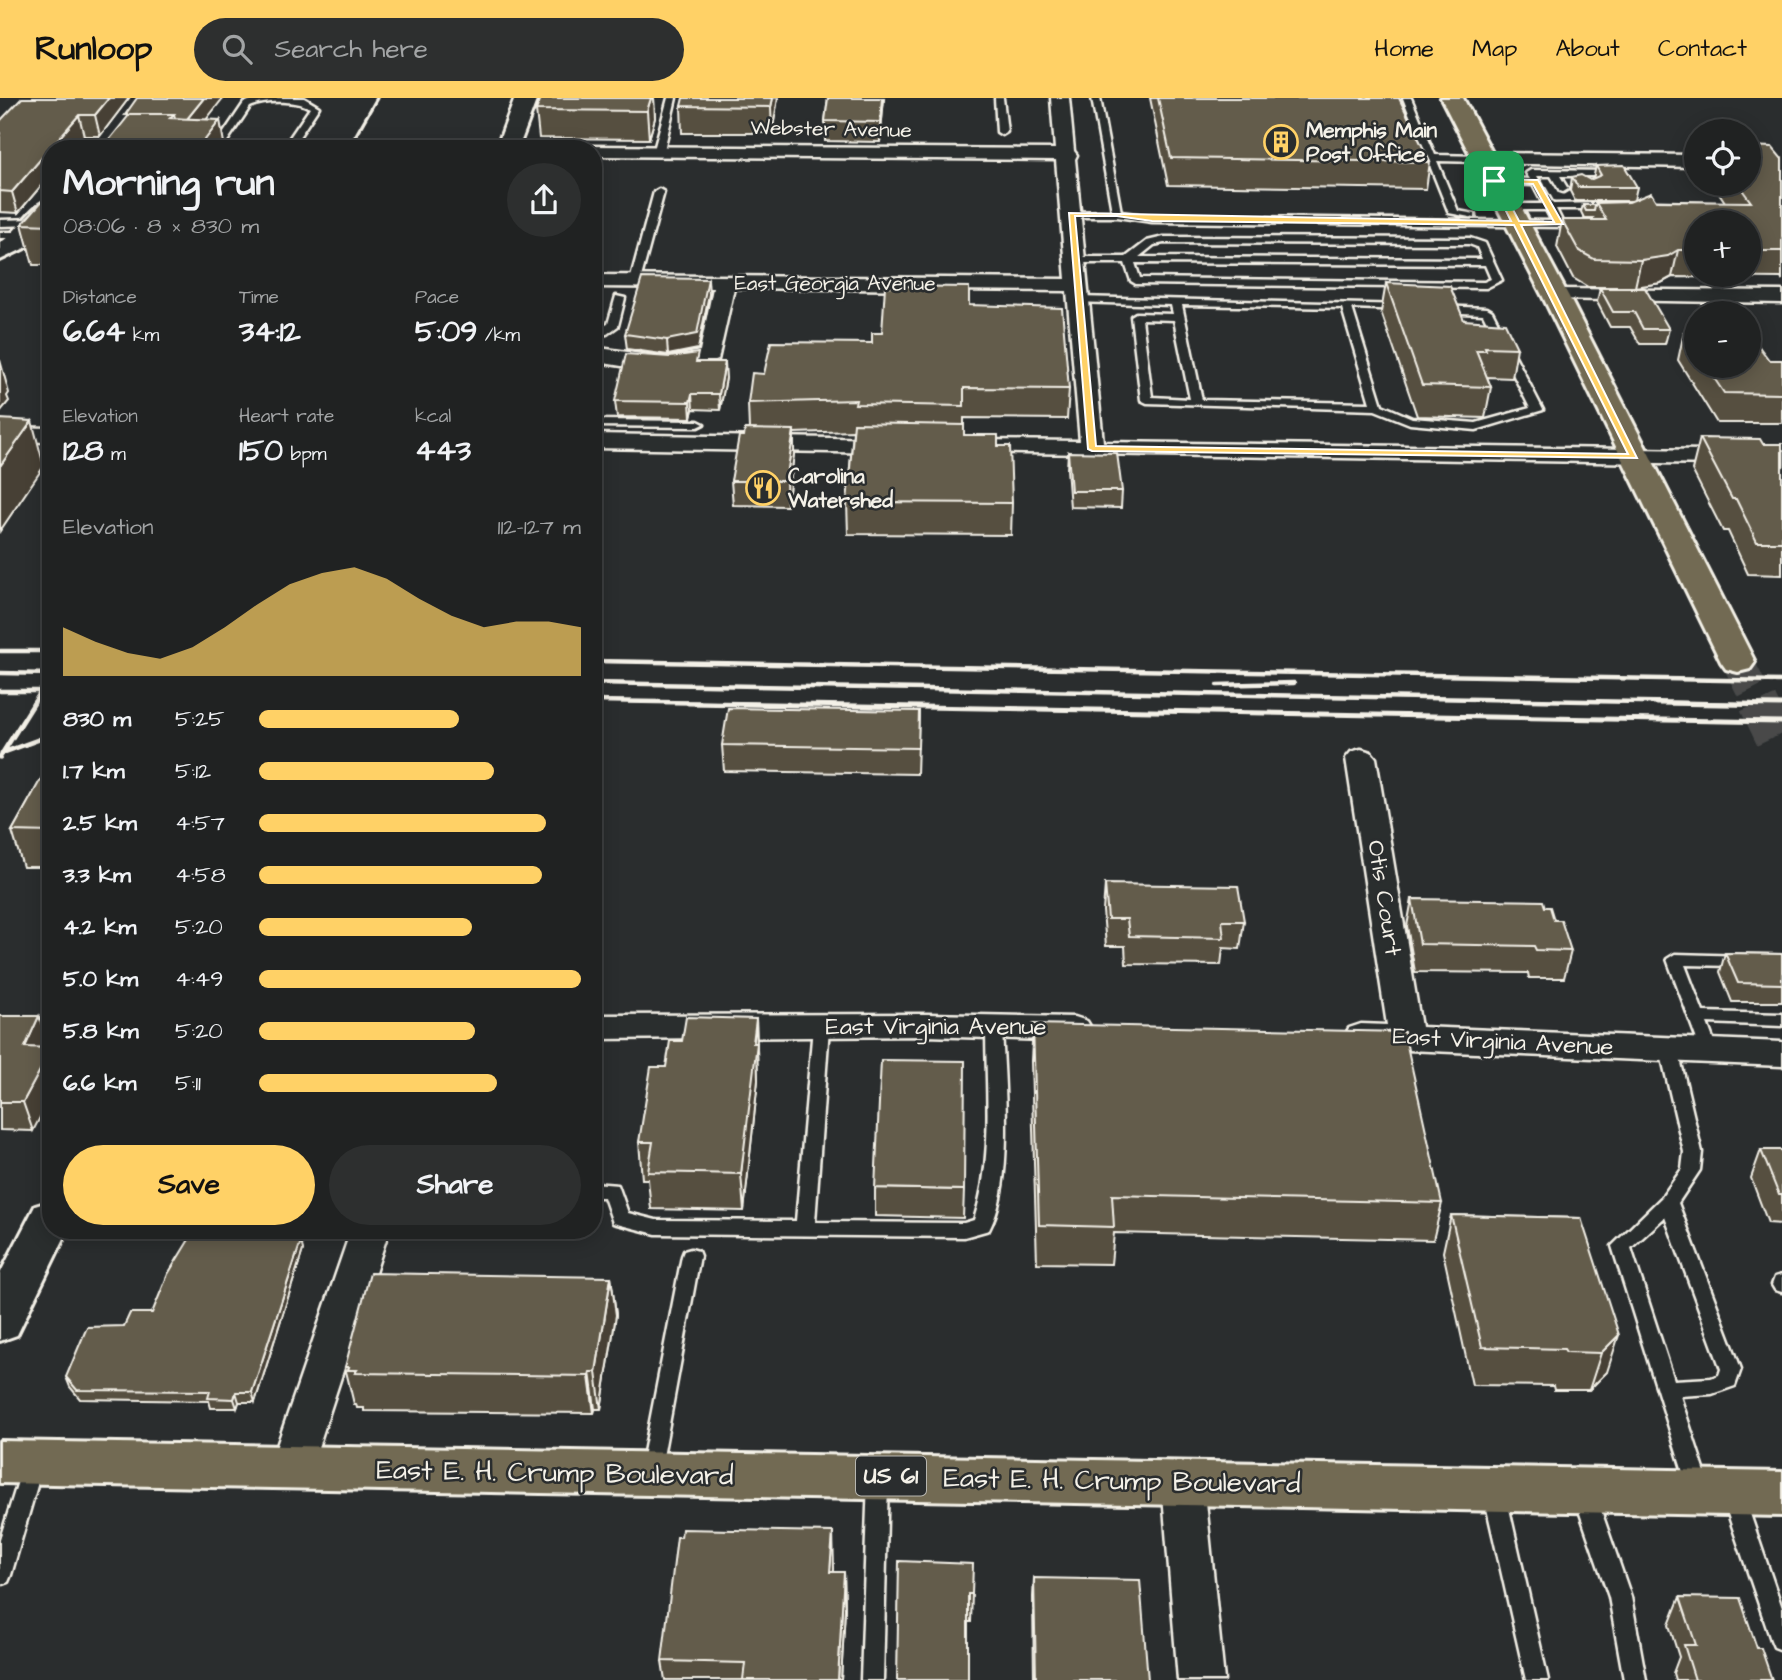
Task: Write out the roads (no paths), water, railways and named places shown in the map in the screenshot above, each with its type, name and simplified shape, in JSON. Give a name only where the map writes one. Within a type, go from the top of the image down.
[{"type":"main road","points":[[510,140],[526,98]]},
{"type":"main road","points":[[1452,98],[1555,295],[1738,662]]},
{"type":"main road","points":[[1,247],[37,221]]},
{"type":"main road","points":[[0,1322],[42,1236]]},
{"type":"main road","name":"East E. H. Crump Boulevard","points":[[17,1462],[1782,1494]]},
{"type":"street","points":[[1060,98],[1068,155],[1077,292],[1092,449]]},
{"type":"street","name":"Webster Avenue","points":[[602,150],[1068,155]]},
{"type":"street","points":[[1488,170],[1684,162]]},
{"type":"street","name":"East Georgia Avenue","points":[[602,281],[1077,292]]},
{"type":"street","points":[[602,356],[622,361],[653,363],[701,360],[710,355],[725,282]]},
{"type":"street","points":[[1555,295],[1782,297]]},
{"type":"street","points":[[0,434],[42,435]]},
{"type":"street","points":[[602,441],[916,446]]},
{"type":"street","points":[[943,446],[1782,458]]},
{"type":"street","name":"Otis Court","points":[[1362,758],[1406,1037]]},
{"type":"street","name":"East Virginia Avenue","points":[[602,1027],[1104,1029]]},
{"type":"street","name":"East Virginia Avenue","points":[[1324,1035],[1782,1054]]},
{"type":"street","points":[[290,1469],[367,1239]]},
{"type":"street","points":[[1183,1482],[1201,1680]]},
{"type":"lane","points":[[659,150],[672,98]]},
{"type":"lane","points":[[999,98],[1002,132]]},
{"type":"lane","points":[[1096,98],[1117,214]]},
{"type":"lane","points":[[1407,98],[1454,213],[1512,215],[1559,224],[1578,224]]},
{"type":"lane","points":[[222,140],[247,105],[256,101],[304,101],[315,107],[292,140]]},
{"type":"lane","points":[[1432,158],[1536,182]]},
{"type":"lane","points":[[1559,224],[1531,173],[1578,177],[1608,173]]},
{"type":"lane","points":[[1554,173],[1563,189]]},
{"type":"lane","points":[[635,281],[659,191]]},
{"type":"lane","points":[[1072,214],[1117,214],[1152,219],[1512,215],[1573,203],[1620,206]]},
{"type":"lane","points":[[0,223],[37,221]]},
{"type":"lane","points":[[1164,240],[1476,242],[1497,280],[1486,285],[1161,283],[1136,281],[1129,260],[1151,243],[1164,240]]},
{"type":"lane","points":[[1075,260],[1489,262]]},
{"type":"lane","points":[[1077,292],[1175,302],[1410,307]]},
{"type":"lane","points":[[602,332],[613,326],[620,298]]},
{"type":"lane","points":[[1175,302],[1197,403]]},
{"type":"lane","points":[[1346,305],[1377,407]]},
{"type":"lane","points":[[1179,317],[1136,316],[1147,400],[1377,407],[1410,421],[1476,427],[1536,410],[1487,311],[1423,308]]},
{"type":"lane","points":[[602,423],[698,424]]},
{"type":"lane","points":[[1709,1052],[1675,959],[1782,962]]},
{"type":"lane","points":[[1696,1017],[1782,1020]]},
{"type":"lane","points":[[805,1228],[821,1054],[821,1027]]},
{"type":"lane","points":[[602,1190],[611,1190],[620,1218],[656,1227],[964,1230],[982,1225],[990,1205],[994,1160],[994,1027]]},
{"type":"lane","points":[[1669,1050],[1693,1152],[1691,1170],[1669,1202],[1621,1246],[1667,1388],[1782,1640]]},
{"type":"lane","points":[[1667,1388],[1712,1386],[1728,1380],[1731,1369],[1669,1202]]},
{"type":"lane","points":[[649,1475],[691,1256]]},
{"type":"lane","points":[[0,1575],[17,1462]]},
{"type":"lane","points":[[872,1680],[878,1476]]},
{"type":"lane","points":[[1494,1488],[1537,1680]]},
{"type":"lane","points":[[1583,1490],[1620,1597],[1635,1680]]},
{"type":"tunnel","points":[[1738,662],[1759,704]]},
{"type":"tunnel","points":[[1758,703],[1782,753]]},
{"type":"railway","points":[[353,140],[377,98]]},
{"type":"railway","points":[[0,651],[42,651]]},
{"type":"railway","points":[[602,661],[1782,681]]},
{"type":"railway","points":[[0,673],[42,674]]},
{"type":"railway","points":[[602,683],[1752,704]]},
{"type":"railway","points":[[1217,685],[1294,683]]},
{"type":"railway","points":[[0,691],[41,691]]},
{"type":"railway","points":[[33,704],[41,691]]},
{"type":"railway","points":[[602,701],[788,704]]},
{"type":"railway","points":[[3,753],[34,703]]},
{"type":"railway","points":[[688,703],[1782,722]]},
{"type":"railway","points":[[1657,703],[1782,705]]},
{"type":"railway","points":[[3,753],[42,738]]},
{"type":"railway","points":[[0,757],[3,753]]},
{"type":"place","name":"Memphis Main Post Office","points":[[1281,142]]},
{"type":"place","name":"Carolina Watershed","points":[[763,488]]}]
